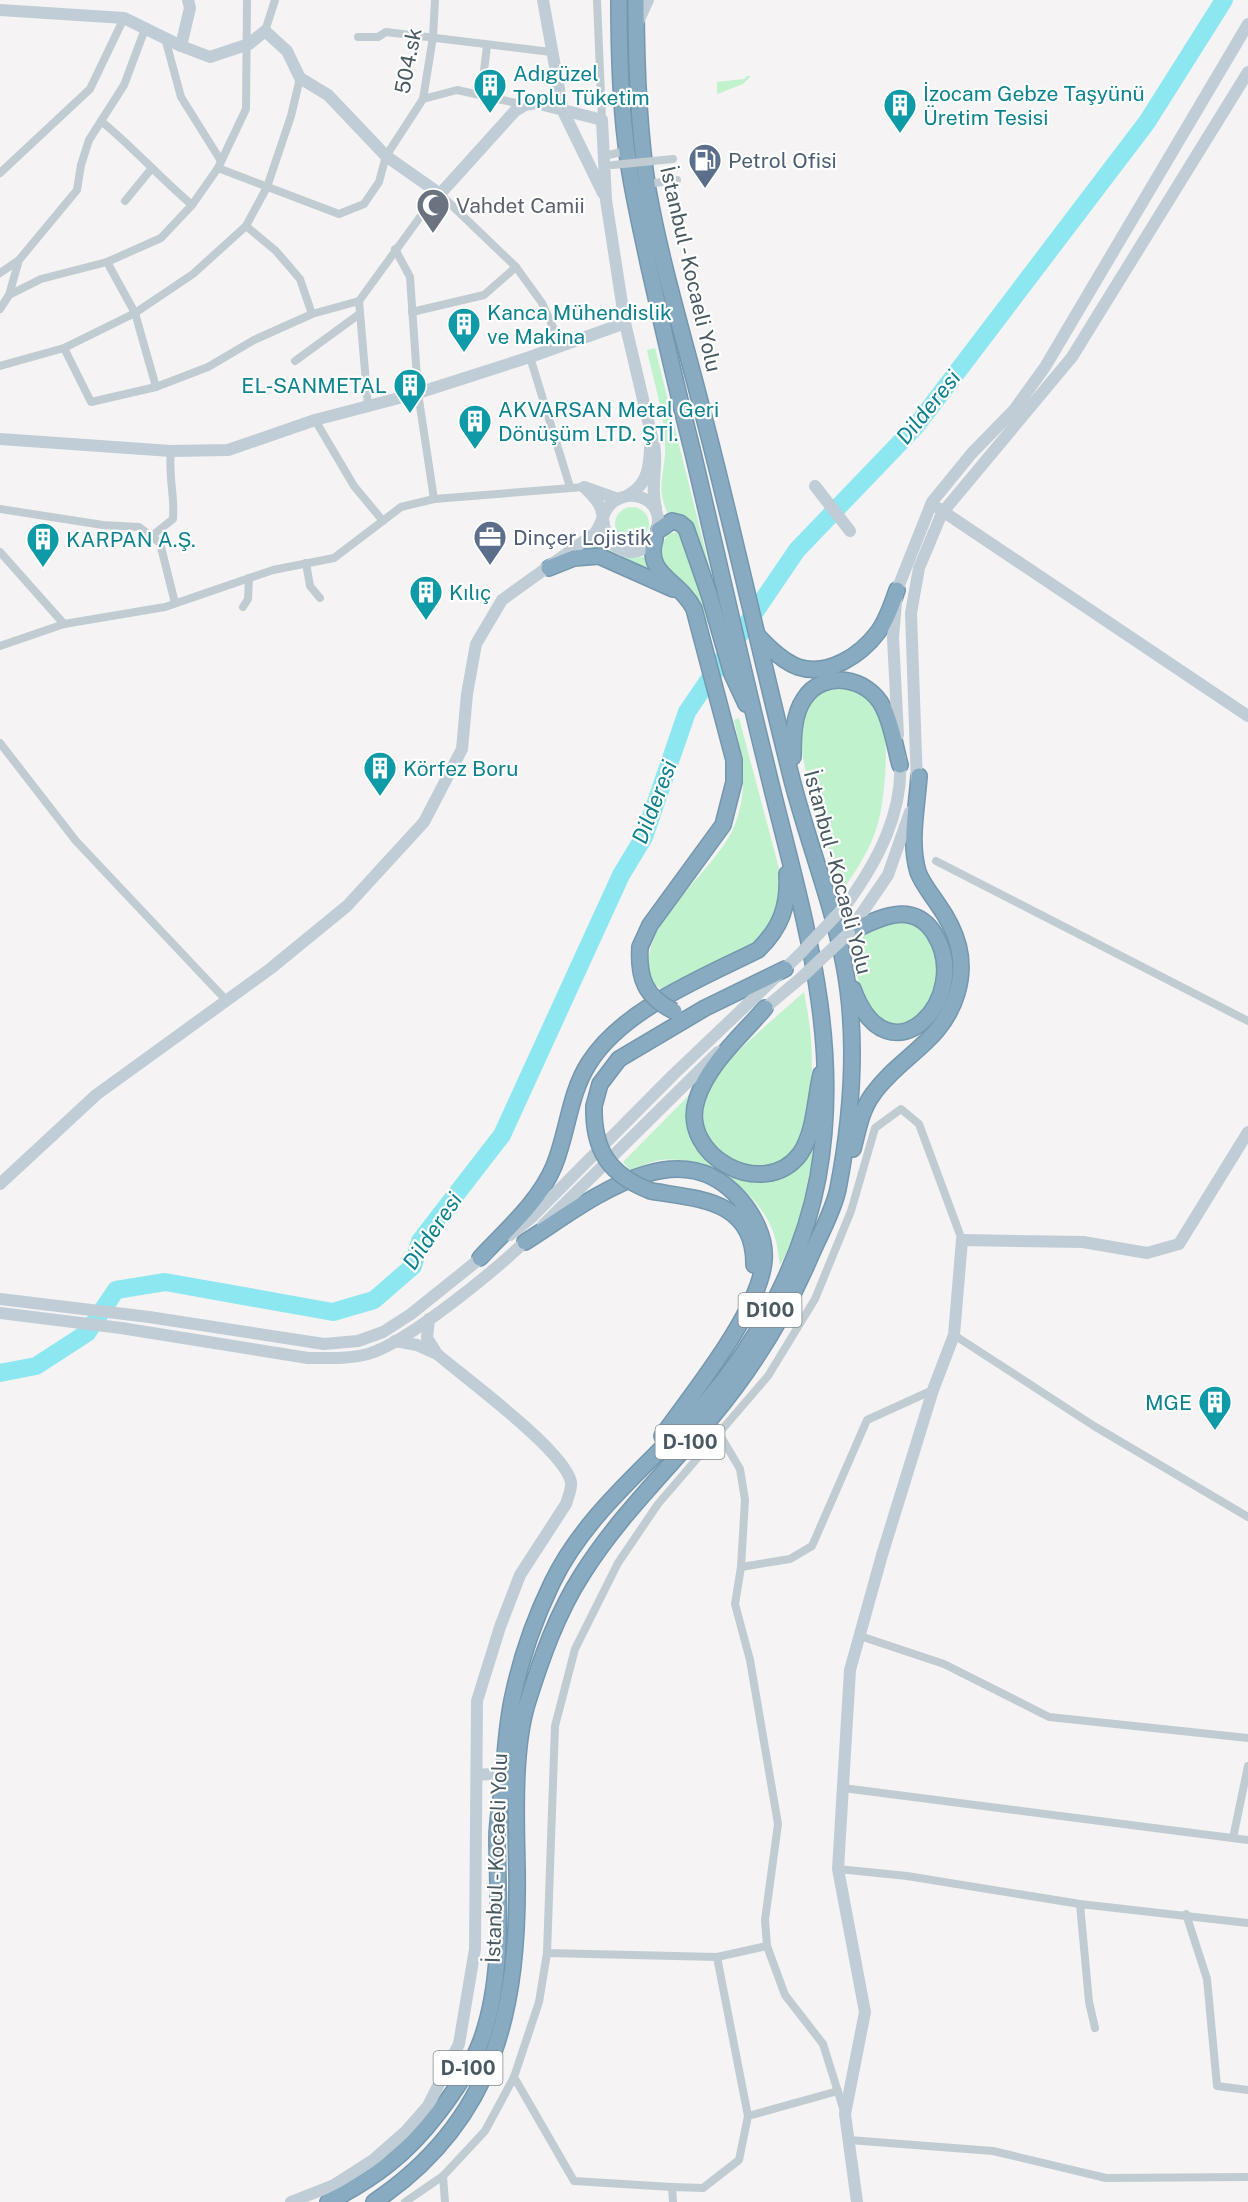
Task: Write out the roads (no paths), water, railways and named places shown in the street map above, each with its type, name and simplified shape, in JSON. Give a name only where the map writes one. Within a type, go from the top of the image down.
[{"type":"highway","name":"D100","points":[[500,1876],[497,1833],[512,1700],[527,1645],[553,1580],[581,1537],[635,1475],[708,1400],[765,1320],[784,1284],[804,1232],[818,1175],[827,1101],[825,1054],[808,926],[785,844],[756,723],[739,675],[729,606],[670,360],[626,151],[619,71],[619,0]]},
{"type":"highway","name":"İstanbul - Kocaeli Yolu","points":[[374,2202],[432,2154],[477,2096],[497,2047],[513,1978],[517,1936],[515,1807],[524,1713],[548,1639],[582,1574],[629,1512],[716,1413],[770,1340],[798,1285],[836,1197],[849,1120],[851,1013],[843,961],[793,784],[704,417],[680,334],[648,184],[640,112],[636,0]]},
{"type":"highway","points":[[705,1008],[674,1011],[655,998],[640,977],[640,947],[650,925],[723,825],[734,782],[734,760],[694,609],[687,595],[663,574],[653,560],[651,552],[657,535],[672,521],[686,528],[716,617],[739,675]]},
{"type":"highway","points":[[549,568],[586,555],[599,556],[627,566],[674,590],[684,600],[700,635]]},
{"type":"highway","points":[[758,636],[770,649],[798,667],[813,669],[846,661],[862,651],[879,631],[897,590]]},
{"type":"highway","points":[[793,784],[793,740],[797,716],[810,690],[832,680],[858,683],[883,707],[900,765]]},
{"type":"highway","points":[[836,1197],[850,1161],[862,1114],[872,1095],[885,1078],[936,1034],[957,992],[961,949],[950,922],[919,874],[914,850],[919,776]]},
{"type":"highway","points":[[480,1258],[543,1187],[554,1165],[582,1077],[600,1048],[626,1025],[669,994],[758,950],[766,942],[788,905],[785,844]]},
{"type":"highway","points":[[843,961],[859,1006],[875,1026],[885,1031],[905,1032],[917,1028],[929,1017],[939,1000],[945,962],[942,950],[929,925],[918,917],[895,913],[881,916],[849,933]]},
{"type":"highway","points":[[737,1327],[754,1268],[754,1251],[746,1229],[738,1218],[716,1202],[651,1191],[636,1186],[603,1158],[593,1126],[594,1106],[600,1084],[620,1059],[705,1008],[784,969]]},
{"type":"highway","points":[[765,1008],[705,1080],[696,1102],[695,1124],[702,1143],[713,1156],[742,1173],[765,1175],[785,1168],[800,1154],[810,1134],[825,1054]]},
{"type":"highway","points":[[525,1242],[589,1199],[643,1174],[666,1168],[698,1172],[730,1188],[752,1212],[763,1244],[764,1260],[737,1327],[635,1475]]},
{"type":"highway","name":"D-100","points":[[328,2202],[364,2184],[415,2143],[460,2083],[482,2040],[496,1980],[500,1876]]},
{"type":"main road","points":[[181,46],[190,8],[188,0]]},
{"type":"main road","points":[[543,0],[563,111],[606,200]]},
{"type":"main road","points":[[636,25],[648,0]]},
{"type":"main road","points":[[0,10],[124,18],[181,46],[210,57],[249,44],[265,31],[286,51],[300,78],[328,95],[386,156],[441,194],[515,111],[525,105],[536,103],[602,120],[608,161],[606,200],[625,323],[651,434],[657,450],[653,495],[657,512],[657,535],[641,550],[623,550],[608,539],[601,507],[584,487]]},
{"type":"main road","points":[[0,1299],[149,1317],[324,1344],[357,1341],[384,1332],[411,1314],[532,1217],[673,1075],[798,956],[846,905],[870,871],[888,832],[897,798],[900,765],[893,638],[897,590],[932,502],[972,453],[1014,410],[1045,367],[1248,24]]},
{"type":"main road","points":[[0,1313],[121,1328],[308,1358],[339,1358],[369,1353],[395,1341],[429,1319],[525,1242],[765,1008],[849,933],[888,876],[907,826],[919,776],[910,613],[919,568],[942,513],[1072,357],[1248,72]]},
{"type":"main road","points":[[0,439],[171,451],[228,450],[315,420],[418,393],[562,347],[625,323]]},
{"type":"main road","points":[[0,1184],[96,1095],[270,969],[347,906],[424,822],[462,749],[467,694],[476,644],[502,600],[595,533],[603,522],[610,505],[640,489],[648,470],[651,434]]},
{"type":"main road","points":[[815,486],[850,531]]},
{"type":"main road","points":[[584,487],[622,498],[645,499],[657,512]]},
{"type":"main road","points":[[932,502],[942,513],[1248,716]]},
{"type":"main road","points":[[857,2202],[845,2114],[865,2012],[838,1869],[850,1670],[882,1555],[933,1390],[954,1335],[962,1240],[1083,1242],[1147,1253],[1179,1244],[1244,1147],[1248,1132]]},
{"type":"main road","points":[[429,1319],[427,1338],[437,1354]]},
{"type":"main road","points":[[291,2202],[334,2185],[373,2160],[406,2131],[428,2106],[459,2044],[475,1949],[477,1701],[500,1627],[520,1575],[566,1504],[571,1481],[552,1453],[437,1354],[417,1345],[395,1341]]},
{"type":"main road","points":[[477,1775],[504,1773]]},
{"type":"street","points":[[9,296],[41,279],[107,262],[161,238],[192,205],[220,165],[246,109],[249,44],[247,0]]},
{"type":"street","points":[[265,31],[275,0]]},
{"type":"street","name":"504.sk","points":[[220,165],[267,187],[339,214],[364,204],[379,182],[386,156],[423,99],[433,37],[435,0]]},
{"type":"street","points":[[597,0],[602,120]]},
{"type":"street","points":[[0,173],[90,89],[124,18]]},
{"type":"street","points":[[0,273],[19,260],[77,190],[84,157],[101,120],[124,85],[146,28]]},
{"type":"street","points":[[358,37],[378,36],[386,32],[551,52]]},
{"type":"street","points":[[165,38],[181,97],[220,165]]},
{"type":"street","points":[[480,95],[487,46]]},
{"type":"street","points":[[0,366],[64,348],[135,313],[193,274],[246,226],[267,187],[291,116],[300,78]]},
{"type":"street","points":[[423,99],[457,90],[525,105]]},
{"type":"street","points":[[101,120],[137,150],[152,168],[192,205]]},
{"type":"street","points":[[608,161],[626,151]]},
{"type":"street","points":[[608,161],[673,159]]},
{"type":"street","points":[[125,201],[152,168]]},
{"type":"street","points":[[648,184],[677,180]]},
{"type":"street","points":[[368,406],[358,301],[428,206],[441,194],[516,267],[542,303],[562,347]]},
{"type":"street","points":[[246,226],[276,251],[300,279],[312,314]]},
{"type":"street","points":[[395,249],[410,277],[418,393],[434,499]]},
{"type":"street","points":[[0,309],[9,296],[19,260]]},
{"type":"street","points":[[107,262],[135,313],[149,371],[156,387]]},
{"type":"street","points":[[412,312],[484,295],[516,267]]},
{"type":"street","points":[[64,348],[91,402],[156,387],[208,367],[254,340],[312,314],[358,301]]},
{"type":"street","points":[[295,361],[358,315]]},
{"type":"street","points":[[530,357],[570,487]]},
{"type":"street","points":[[315,420],[354,486],[383,521]]},
{"type":"street","points":[[153,535],[173,519],[174,500],[168,474],[171,451]]},
{"type":"street","points":[[0,646],[64,624],[176,603],[249,578],[334,558],[401,507],[434,499],[584,487]]},
{"type":"street","points":[[0,509],[103,525],[139,527],[153,535],[160,543],[176,603]]},
{"type":"street","points":[[0,552],[64,624]]},
{"type":"street","points":[[306,563],[310,586],[320,598]]},
{"type":"street","points":[[243,607],[248,598],[249,578]]},
{"type":"street","points":[[0,743],[76,840],[226,1000]]},
{"type":"street","points":[[936,861],[1248,1021]]},
{"type":"street","points":[[405,2202],[443,2176],[485,2131],[514,2077],[539,2002],[547,1953],[555,1726],[575,1649],[618,1563],[658,1504],[720,1435],[768,1376],[816,1299],[850,1211],[875,1128],[901,1109],[919,1124],[962,1240]]},
{"type":"street","points":[[954,1335],[1094,1426],[1248,1517]]},
{"type":"street","points":[[741,1567],[790,1559],[812,1546],[867,1420],[933,1390]]},
{"type":"street","points":[[720,1435],[740,1469],[744,1490],[741,1567],[735,1604],[750,1660],[778,1824],[765,1920],[767,1946],[785,1995],[823,2044],[845,2114]]},
{"type":"street","points":[[860,1636],[944,1664],[1049,1717],[1248,1738]]},
{"type":"street","points":[[1233,1838],[1248,1766]]},
{"type":"street","points":[[843,1788],[1248,1840]]},
{"type":"street","points":[[838,1869],[907,1876],[1080,1904],[1186,1914],[1248,1923]]},
{"type":"street","points":[[1080,1904],[1089,2002],[1095,2028]]},
{"type":"street","points":[[1186,1914],[1207,1979],[1217,2086],[1248,2090]]},
{"type":"street","points":[[547,1953],[717,1958],[767,1946]]},
{"type":"street","points":[[514,2077],[574,2181],[703,2188],[739,2160],[748,2116],[717,1958]]},
{"type":"street","points":[[748,2116],[838,2091]]},
{"type":"street","points":[[849,2140],[993,2151],[1106,2178],[1248,2176]]},
{"type":"street","points":[[443,2176],[445,2202]]},
{"type":"street","points":[[672,2187],[673,2202]]},
{"type":"waterway","name":"Dilderesi","points":[[0,1373],[36,1366],[87,1333],[116,1290],[165,1282],[333,1312],[374,1300],[413,1266],[420,1241],[502,1135],[621,875],[644,837],[687,712],[797,550],[916,426],[1147,122],[1224,0]]},
{"type":"place","name":"Adıgüzel Toplu Tüketim","points":[[490,114]]},
{"type":"place","name":"İzocam Gebze Taşyünü Üretim Tesisi","points":[[900,134]]},
{"type":"place","name":"Petrol Ofisi","points":[[705,189]]},
{"type":"place","name":"Vahdet Camii","points":[[433,234]]},
{"type":"place","name":"Kanca Mühendislik ve Makina","points":[[464,353]]},
{"type":"place","name":"EL-SANMETAL","points":[[410,414]]},
{"type":"place","name":"AKVARSAN Metal Geri Dönüşüm LTD. ŞTİ.","points":[[475,450]]},
{"type":"place","name":"Dinçer Lojistik","points":[[490,566]]},
{"type":"place","name":"KARPAN A.Ş.","points":[[43,568]]},
{"type":"place","name":"Kılıç","points":[[426,621]]},
{"type":"place","name":"Körfez Boru","points":[[380,797]]},
{"type":"place","name":"MGE","points":[[1215,1431]]}]
